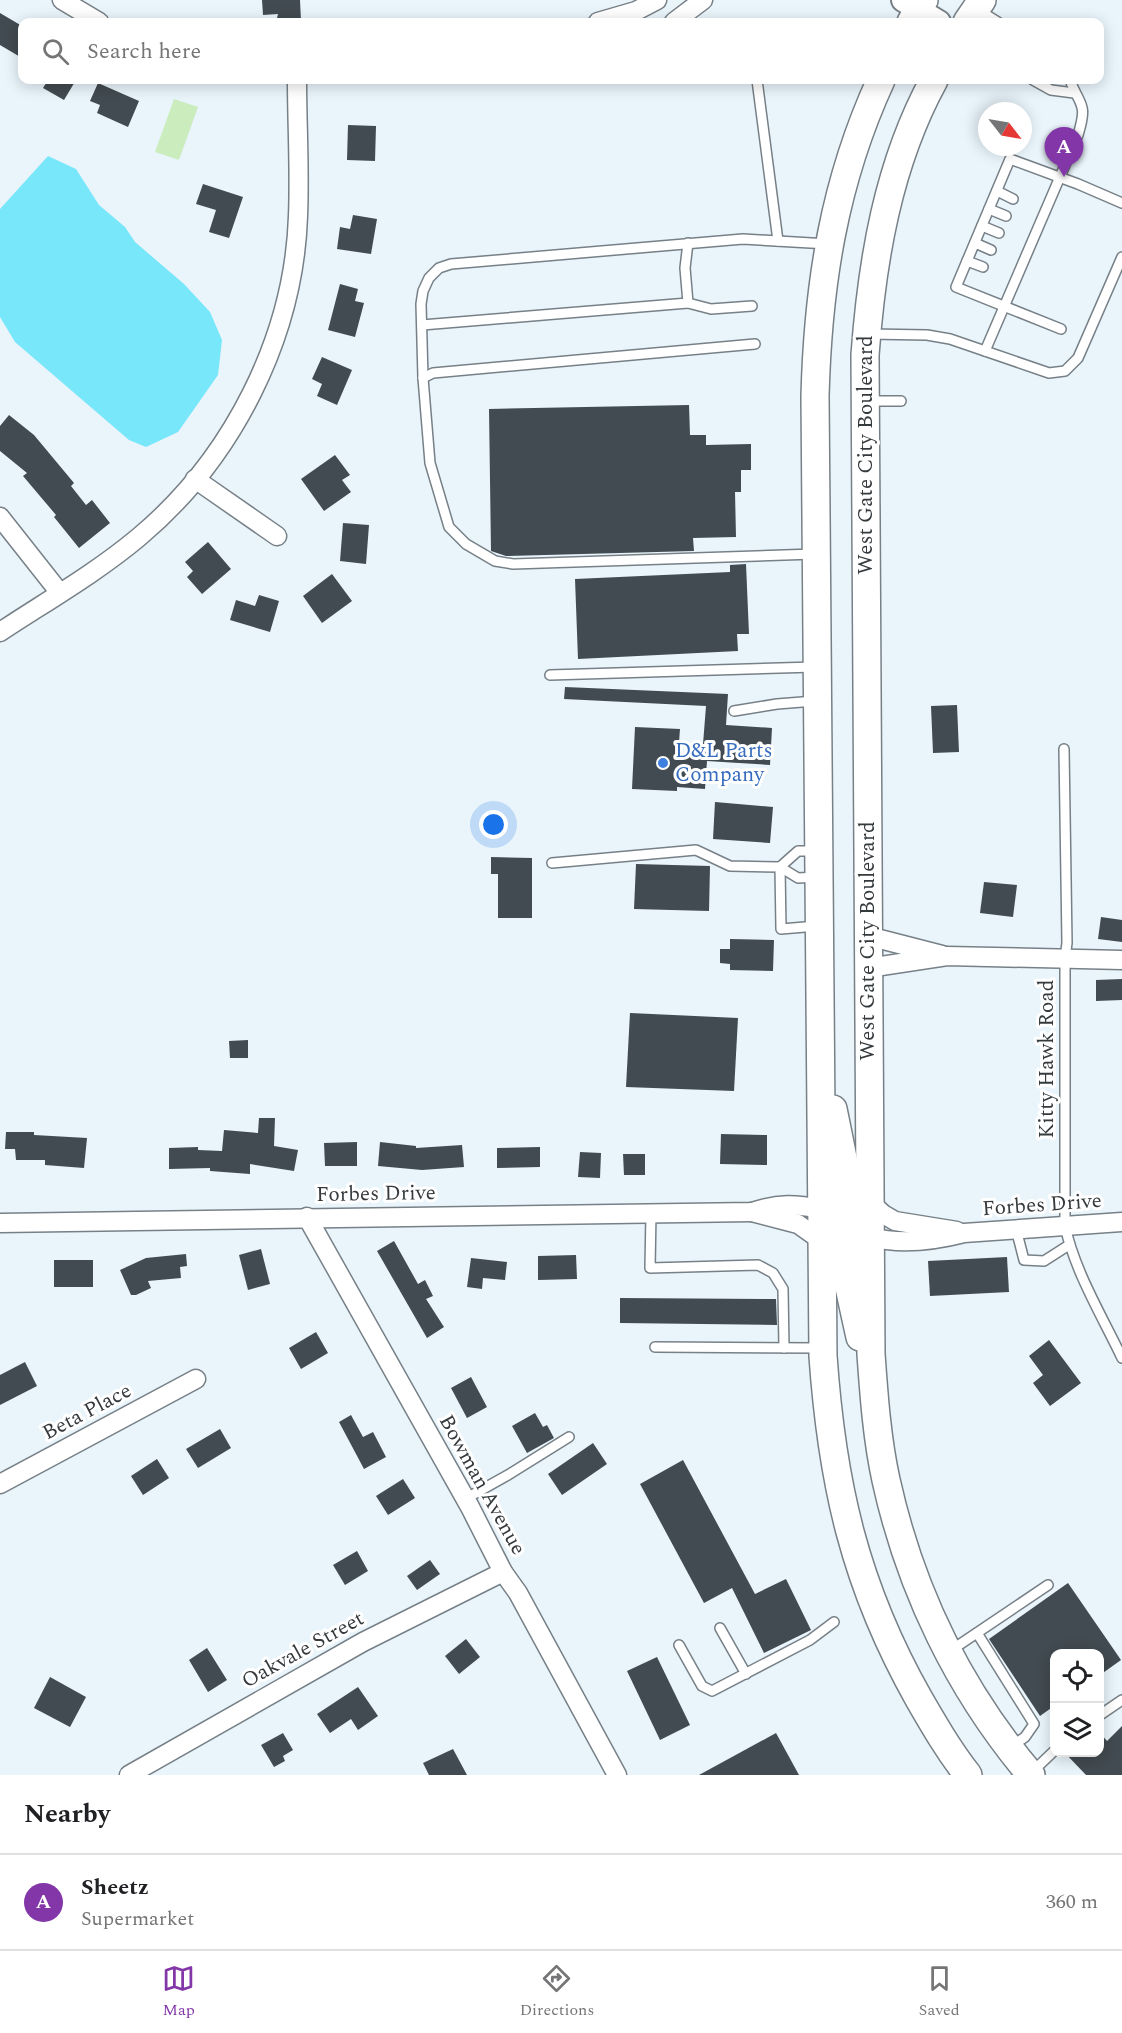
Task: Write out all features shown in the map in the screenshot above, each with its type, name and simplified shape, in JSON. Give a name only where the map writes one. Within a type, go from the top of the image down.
[{"type":"main road","points":[[879,84],[855,142],[842,184],[825,266],[816,353],[823,1348],[826,1401],[837,1478],[848,1530],[860,1571],[893,1651],[935,1726],[968,1775]]},
{"type":"main road","name":"West Gate City Boulevard","points":[[932,84],[916,119],[889,196],[872,274],[866,334],[864,401],[871,1354],[874,1396],[886,1478],[901,1536],[921,1594],[948,1652],[976,1701],[1008,1748],[1030,1774]]},
{"type":"main road","points":[[820,1049],[844,1163],[847,1201],[855,1220],[870,1237]]},
{"type":"main road","points":[[822,1209],[836,1224],[844,1240],[851,1298],[874,1396]]},
{"type":"street","points":[[62,0],[92,18]]},
{"type":"street","points":[[612,18],[636,11],[657,0]]},
{"type":"street","points":[[679,18],[703,0]]},
{"type":"street","points":[[0,632],[98,568],[140,536],[177,501],[195,479],[224,441],[251,395],[272,347],[293,270],[298,217],[297,84]]},
{"type":"street","points":[[195,479],[278,536]]},
{"type":"street","points":[[0,517],[60,593]]},
{"type":"street","points":[[868,936],[947,956]]},
{"type":"street","points":[[868,968],[947,956],[1122,960]]},
{"type":"street","name":"Forbes Drive","points":[[870,1202],[895,1221],[964,1233]]},
{"type":"street","name":"Forbes Drive","points":[[752,1212],[772,1205],[800,1205],[822,1209]]},
{"type":"street","name":"Forbes Drive","points":[[0,1223],[752,1212],[798,1224],[822,1241]]},
{"type":"street","name":"Bowman Avenue","points":[[307,1217],[465,1499],[503,1572],[518,1593],[617,1775]]},
{"type":"street","name":"Forbes Drive","points":[[870,1237],[890,1242],[940,1239],[964,1233],[1122,1222]]},
{"type":"street","name":"Beta Place","points":[[0,1484],[196,1379]]},
{"type":"street","name":"Oakvale Street","points":[[129,1775],[363,1642],[503,1572]]},
{"type":"lane","points":[[758,84],[778,241]]},
{"type":"lane","points":[[1040,84],[1051,90],[1074,93]]},
{"type":"lane","points":[[985,351],[1003,306],[1009,278],[1078,135],[1083,118],[1083,103],[1074,93],[1071,84]]},
{"type":"lane","points":[[1061,329],[956,287],[1010,159],[1122,203]]},
{"type":"lane","points":[[997,191],[1013,198]]},
{"type":"lane","points":[[989,209],[1006,216]]},
{"type":"lane","points":[[982,226],[999,233]]},
{"type":"lane","points":[[817,554],[513,564],[495,561],[466,544],[449,527],[430,463],[423,378],[421,304],[423,291],[429,278],[439,268],[452,264],[743,239],[829,244]]},
{"type":"lane","points":[[688,243],[685,268],[688,303]]},
{"type":"lane","points":[[975,243],[991,250]]},
{"type":"lane","points":[[866,334],[927,335],[950,339],[1049,373],[1065,371],[1078,358],[1122,257]]},
{"type":"lane","points":[[967,261],[983,267]]},
{"type":"lane","points":[[422,325],[688,303],[711,309],[752,306]]},
{"type":"lane","points":[[423,378],[433,373],[755,344]]},
{"type":"lane","points":[[864,401],[901,401]]},
{"type":"lane","points":[[550,675],[817,667]]},
{"type":"lane","points":[[734,711],[777,704],[818,701]]},
{"type":"lane","name":"Kitty Hawk Road","points":[[1064,749],[1067,943],[1065,958],[1065,1226],[1070,1245],[1122,1358]]},
{"type":"lane","points":[[552,863],[696,850],[730,866],[780,867],[798,878],[819,864],[798,851],[780,867],[781,929],[819,926]]},
{"type":"lane","points":[[651,1213],[650,1268],[758,1265],[773,1273],[783,1289],[784,1348]]},
{"type":"lane","points":[[1016,1229],[1024,1260],[1044,1261],[1070,1245]]},
{"type":"lane","points":[[655,1347],[823,1348]]},
{"type":"lane","points":[[465,1499],[568,1437]]},
{"type":"lane","points":[[948,1652],[1048,1585]]},
{"type":"lane","points":[[679,1645],[702,1686],[712,1691],[810,1640],[834,1622]]},
{"type":"lane","points":[[720,1628],[746,1674]]},
{"type":"lane","points":[[977,1633],[1034,1724],[1025,1737],[1008,1748]]},
{"type":"lane","points":[[1104,1712],[1122,1700]]},
{"type":"lane","points":[[1030,1774],[1050,1755]]},
{"type":"green space","points":[[174,99],[198,107],[179,160],[155,152]]},
{"type":"water","points":[[48,156],[76,169],[99,205],[125,227],[135,242],[184,284],[210,312],[222,340],[218,375],[178,432],[146,447],[129,440],[15,342],[0,317],[0,209]]},
{"type":"building","points":[[262,0],[300,0],[301,18],[277,18],[278,14],[263,15]]},
{"type":"building","points":[[0,13],[18,24],[18,56],[0,45]]},
{"type":"building","points":[[46,84],[74,84],[64,100],[43,88]]},
{"type":"building","points":[[98,84],[100,84],[139,101],[128,127],[97,113],[100,105],[90,101]]},
{"type":"building","points":[[348,125],[376,126],[375,161],[347,160]]},
{"type":"building","points":[[203,184],[243,197],[229,238],[209,232],[216,210],[196,204]]},
{"type":"building","points":[[353,215],[377,219],[371,254],[337,249],[340,227],[350,229]]},
{"type":"building","points":[[340,284],[358,289],[355,301],[364,303],[355,337],[328,330]]},
{"type":"building","points":[[322,357],[352,370],[337,405],[317,396],[322,384],[312,379]]},
{"type":"building","points":[[689,405],[690,435],[706,435],[706,445],[751,444],[751,470],[741,470],[741,492],[735,492],[736,537],[693,538],[694,551],[506,556],[491,551],[489,409]]},
{"type":"building","points":[[9,415],[34,435],[74,483],[71,486],[86,505],[92,500],[110,523],[79,548],[54,517],[56,515],[23,476],[27,473],[0,451],[0,426]]},
{"type":"building","points":[[335,455],[350,475],[342,480],[351,492],[324,511],[301,479]]},
{"type":"building","points":[[343,523],[369,525],[366,564],[340,561]]},
{"type":"building","points":[[208,542],[231,569],[202,594],[187,577],[193,571],[185,562]]},
{"type":"building","points":[[746,564],[749,634],[737,634],[738,651],[578,659],[575,579],[730,572],[730,565]]},
{"type":"building","points":[[332,574],[352,601],[322,623],[303,596]]},
{"type":"building","points":[[259,595],[279,601],[270,632],[230,620],[236,600],[255,606]]},
{"type":"building","points":[[565,687],[728,694],[726,725],[772,728],[770,765],[707,761],[705,789],[677,787],[677,791],[632,789],[635,727],[680,729],[678,756],[702,757],[706,706],[564,699]]},
{"type":"building","points":[[957,705],[959,752],[933,753],[931,706]]},
{"type":"building","points":[[715,802],[773,807],[770,843],[713,839]]},
{"type":"building","points":[[491,857],[532,858],[532,918],[498,918],[498,874],[491,874]]},
{"type":"building","points":[[636,864],[710,866],[709,911],[634,909]]},
{"type":"building","points":[[984,882],[1017,885],[1013,917],[980,913]]},
{"type":"building","points":[[1101,917],[1122,920],[1122,942],[1098,939]]},
{"type":"building","points":[[730,939],[774,940],[773,971],[730,970],[730,964],[720,963],[720,949],[730,949]]},
{"type":"building","points":[[1122,979],[1122,1000],[1096,1001],[1096,980]]},
{"type":"building","points":[[630,1013],[738,1018],[734,1091],[626,1087]]},
{"type":"building","points":[[248,1040],[248,1058],[230,1058],[229,1041]]},
{"type":"building","points":[[259,1118],[275,1118],[274,1146],[298,1150],[294,1171],[250,1164],[250,1174],[210,1171],[210,1168],[169,1169],[169,1148],[198,1147],[198,1150],[222,1151],[224,1130],[258,1133]]},
{"type":"building","points":[[6,1132],[34,1132],[34,1135],[87,1138],[84,1168],[45,1165],[45,1160],[16,1160],[15,1149],[5,1149]]},
{"type":"building","points":[[721,1134],[767,1135],[767,1165],[720,1164]]},
{"type":"building","points":[[357,1142],[357,1166],[325,1166],[324,1143]]},
{"type":"building","points":[[380,1142],[416,1146],[416,1148],[462,1145],[464,1167],[422,1170],[378,1166]]},
{"type":"building","points":[[540,1147],[540,1167],[497,1168],[497,1148]]},
{"type":"building","points":[[580,1152],[601,1153],[600,1178],[578,1177]]},
{"type":"building","points":[[623,1154],[645,1154],[645,1175],[624,1175]]},
{"type":"building","points":[[394,1241],[418,1284],[425,1280],[433,1296],[426,1299],[444,1327],[427,1338],[377,1251]]},
{"type":"building","points":[[261,1249],[270,1284],[248,1290],[239,1255]]},
{"type":"building","points":[[186,1254],[187,1266],[180,1267],[181,1278],[148,1281],[151,1288],[131,1295],[120,1270],[146,1258]]},
{"type":"building","points":[[576,1255],[577,1279],[538,1280],[538,1256]]},
{"type":"building","points":[[1007,1257],[1009,1292],[930,1296],[928,1261]]},
{"type":"building","points":[[471,1258],[507,1262],[505,1280],[483,1278],[482,1289],[467,1287]]},
{"type":"building","points":[[54,1260],[93,1260],[93,1287],[54,1287]]},
{"type":"building","points":[[620,1298],[776,1299],[777,1325],[620,1323]]},
{"type":"building","points":[[316,1332],[328,1353],[301,1369],[289,1348]]},
{"type":"building","points":[[1049,1340],[1081,1383],[1050,1406],[1033,1383],[1043,1375],[1029,1356]]},
{"type":"building","points":[[25,1362],[37,1386],[0,1405],[0,1375]]},
{"type":"building","points":[[471,1377],[487,1407],[467,1418],[451,1388]]},
{"type":"building","points":[[535,1413],[543,1427],[547,1425],[554,1438],[527,1453],[512,1426]]},
{"type":"building","points":[[351,1415],[363,1437],[373,1432],[386,1457],[364,1469],[339,1422]]},
{"type":"building","points":[[220,1429],[231,1448],[198,1468],[186,1449]]},
{"type":"building","points":[[593,1443],[607,1464],[562,1495],[548,1474]]},
{"type":"building","points":[[157,1459],[169,1478],[143,1495],[131,1476]]},
{"type":"building","points":[[683,1460],[755,1594],[786,1579],[811,1630],[764,1653],[732,1588],[704,1603],[640,1484]]},
{"type":"building","points":[[403,1479],[415,1498],[388,1515],[376,1496]]},
{"type":"building","points":[[357,1551],[368,1571],[345,1585],[333,1565]]},
{"type":"building","points":[[430,1560],[440,1574],[417,1590],[407,1576]]},
{"type":"building","points":[[1068,1583],[1121,1660],[1104,1672],[1104,1649],[1050,1649],[1050,1709],[1040,1716],[989,1639]]},
{"type":"building","points":[[466,1639],[480,1657],[459,1674],[445,1656]]},
{"type":"building","points":[[207,1648],[227,1680],[208,1692],[189,1660]]},
{"type":"building","points":[[657,1657],[690,1725],[660,1740],[627,1671]]},
{"type":"building","points":[[50,1677],[86,1697],[70,1727],[34,1708]]},
{"type":"building","points":[[358,1687],[378,1716],[358,1730],[351,1719],[330,1733],[317,1714]]},
{"type":"building","points":[[1122,1726],[1122,1775],[1086,1775],[1069,1757],[1104,1757],[1104,1738],[1107,1741]]},
{"type":"building","points":[[283,1733],[293,1750],[283,1756],[285,1761],[274,1767],[261,1745]]},
{"type":"building","points":[[776,1733],[799,1775],[699,1775]]},
{"type":"building","points":[[453,1749],[467,1775],[429,1775],[423,1763]]},
{"type":"place","name":"Sheetz","points":[[1064,177]]},
{"type":"place","name":"D&L Parts Company","points":[[663,763]]}]
